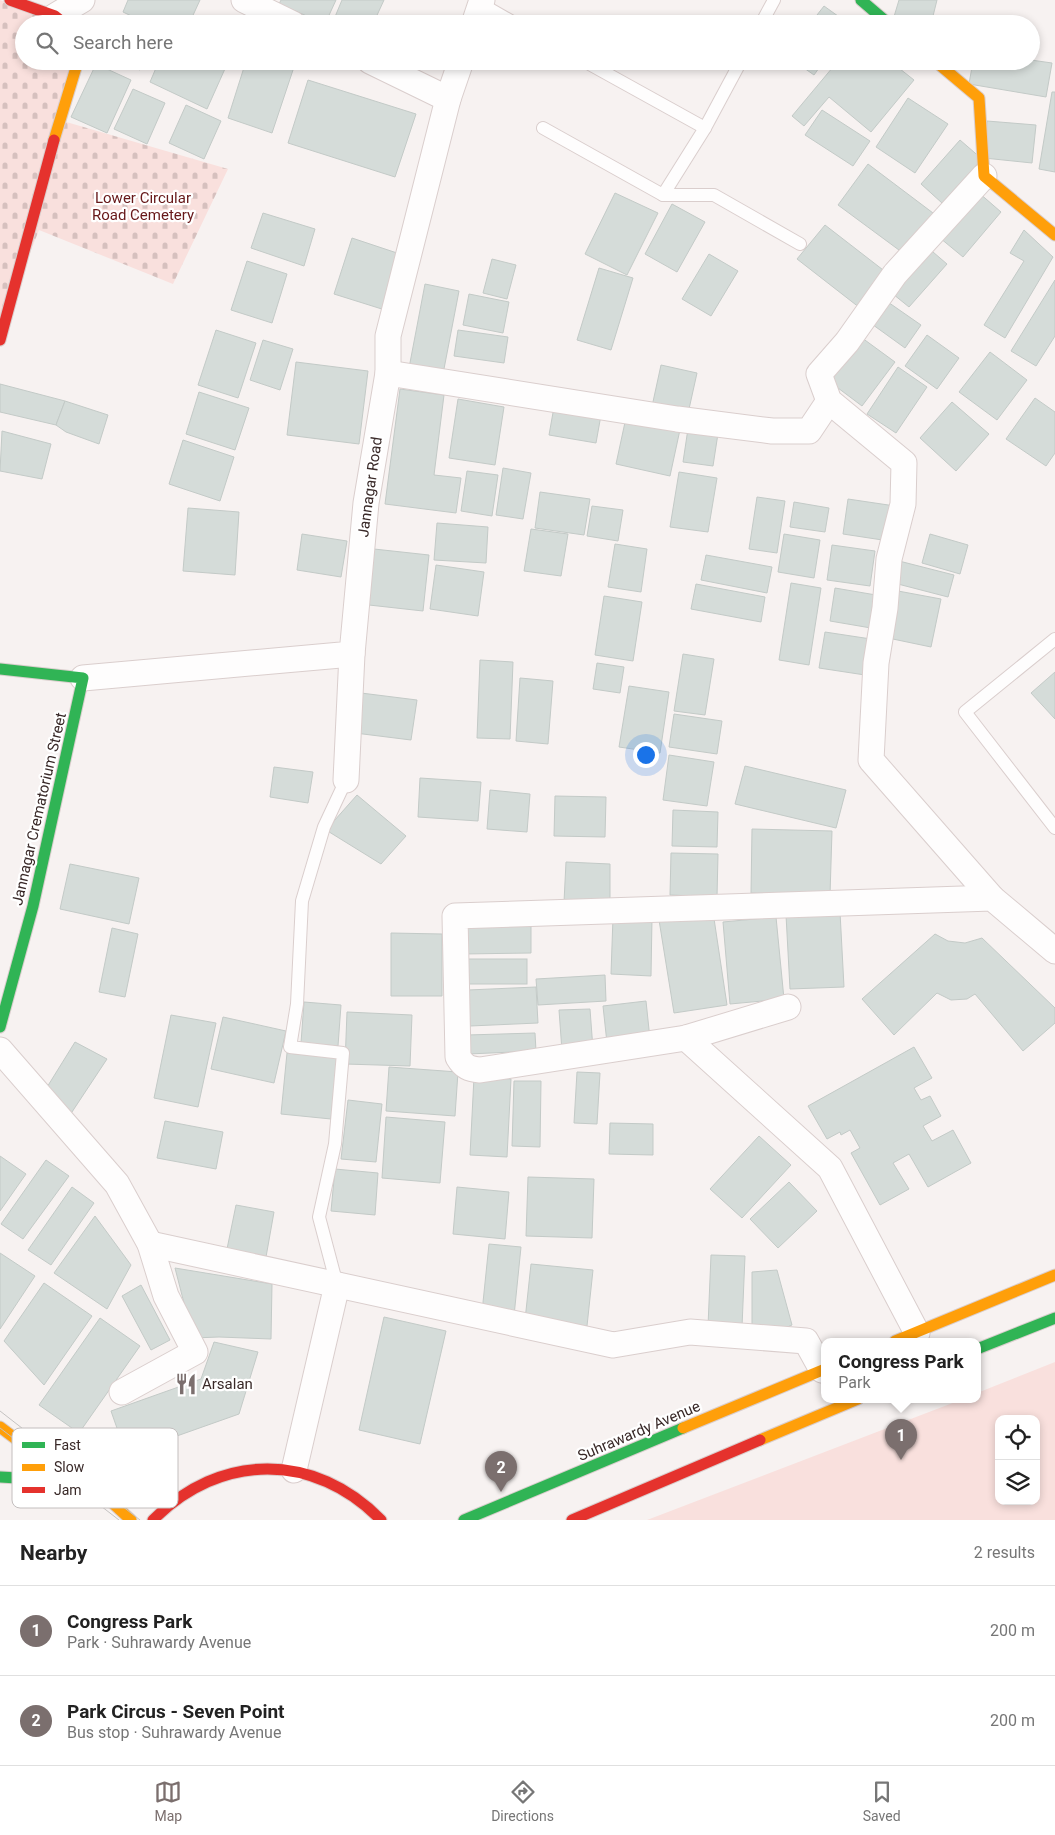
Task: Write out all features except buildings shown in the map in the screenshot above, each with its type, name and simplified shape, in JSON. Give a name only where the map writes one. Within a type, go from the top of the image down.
[{"type":"main road","points":[[10,0],[48,15]]},
{"type":"main road","points":[[861,0],[878,15]]},
{"type":"main road","points":[[0,340],[68,88],[75,70]]},
{"type":"main road","points":[[946,70],[979,98],[984,176],[1055,235]]},
{"type":"main road","points":[[0,670],[83,678]]},
{"type":"main road","name":"Jannagar Crematorium Street","points":[[0,1027],[33,906],[83,678]]},
{"type":"main road","points":[[906,1337],[1055,1275]]},
{"type":"main road","points":[[981,1347],[1055,1318]]},
{"type":"main road","name":"Suhrawardy Avenue","points":[[464,1520],[821,1371]]},
{"type":"main road","points":[[572,1520],[849,1403]]},
{"type":"main road","points":[[0,1426],[12,1435]]},
{"type":"main road","points":[[178,1497],[210,1479],[251,1469],[294,1470],[337,1485],[373,1511],[380,1520]]},
{"type":"main road","points":[[118,1508],[131,1520]]},
{"type":"main road","points":[[153,1520],[164,1508]]},
{"type":"street","points":[[66,15],[82,0]]},
{"type":"street","points":[[244,0],[275,15]]},
{"type":"street","points":[[388,70],[448,99]]},
{"type":"street","name":"Jannagar Road","points":[[346,780],[352,654],[366,503],[388,373],[388,336],[448,99],[458,70]]},
{"type":"street","points":[[984,176],[895,274],[847,342],[819,374],[829,401],[904,463],[903,504],[889,559],[885,608],[876,663],[871,760],[992,898],[1055,951]]},
{"type":"street","points":[[388,373],[677,419],[772,431],[809,431],[829,401]]},
{"type":"street","points":[[83,678],[352,654]]},
{"type":"street","points":[[788,1007],[686,1038],[582,1056],[480,1070],[470,1069],[463,1065],[458,1057],[455,916],[992,898]]},
{"type":"street","points":[[686,1038],[830,1168],[906,1337]]},
{"type":"street","points":[[0,1050],[117,1184],[150,1244],[166,1296],[196,1352],[122,1392]]},
{"type":"street","points":[[150,1244],[613,1345],[690,1332],[806,1341],[821,1365]]},
{"type":"street","points":[[294,1470],[337,1286]]},
{"type":"lane","points":[[766,15],[774,0]]},
{"type":"lane","points":[[479,9],[494,15]]},
{"type":"lane","points":[[600,70],[705,128]]},
{"type":"lane","points":[[664,194],[705,128],[736,70]]},
{"type":"lane","points":[[543,128],[664,194],[714,194],[800,244]]},
{"type":"lane","points":[[1055,639],[964,712],[1055,828]]},
{"type":"lane","points":[[337,1286],[319,1217],[334,1144],[343,1053],[290,1047],[297,1004],[302,901],[324,827],[346,780]]},
{"type":"green space","name":"Lower Circular Road Cemetery","points":[[0,0],[39,15],[15,15],[15,70],[71,70],[56,119],[228,169],[173,284],[39,230],[0,330]]},
{"type":"green space","points":[[1055,1362],[1055,1520],[647,1520],[953,1403],[981,1403],[981,1391]]},
{"type":"tram line","points":[[0,1411],[22,1428]]},
{"type":"tram line","points":[[0,1428],[12,1437]]},
{"type":"tram line","points":[[103,1508],[119,1520]]},
{"type":"tram line","points":[[125,1508],[140,1520]]},
{"type":"traffic: fast","points":[[861,0],[878,15]]},
{"type":"traffic: fast","points":[[0,669],[83,678],[33,906],[0,1027]]},
{"type":"traffic: fast","points":[[981,1347],[1055,1318]]},
{"type":"traffic: fast","points":[[464,1520],[683,1428]]},
{"type":"traffic: fast","points":[[0,1477],[12,1478]]},
{"type":"traffic: slow","points":[[54,140],[75,70]]},
{"type":"traffic: slow","points":[[946,70],[979,98],[984,176],[1055,235]]},
{"type":"traffic: slow","points":[[902,1338],[1055,1275]]},
{"type":"traffic: slow","points":[[683,1428],[821,1371]]},
{"type":"traffic: slow","points":[[760,1440],[848,1403]]},
{"type":"traffic: slow","points":[[0,1427],[12,1436]]},
{"type":"traffic: slow","points":[[118,1508],[131,1520]]},
{"type":"traffic: jam","points":[[10,0],[52,15]]},
{"type":"traffic: jam","points":[[0,340],[54,140]]},
{"type":"traffic: jam","points":[[572,1520],[760,1440]]},
{"type":"traffic: jam","points":[[178,1499],[208,1482],[237,1472],[267,1469],[298,1472],[327,1482],[355,1498],[381,1520]]},
{"type":"traffic: jam","points":[[153,1520],[167,1508]]},
{"type":"place","name":"Arsalan","points":[[186,1384]]},
{"type":"place","name":"Congress Park","points":[[901,1460]]},
{"type":"place","name":"Park Circus - Seven Point","points":[[501,1492]]}]
